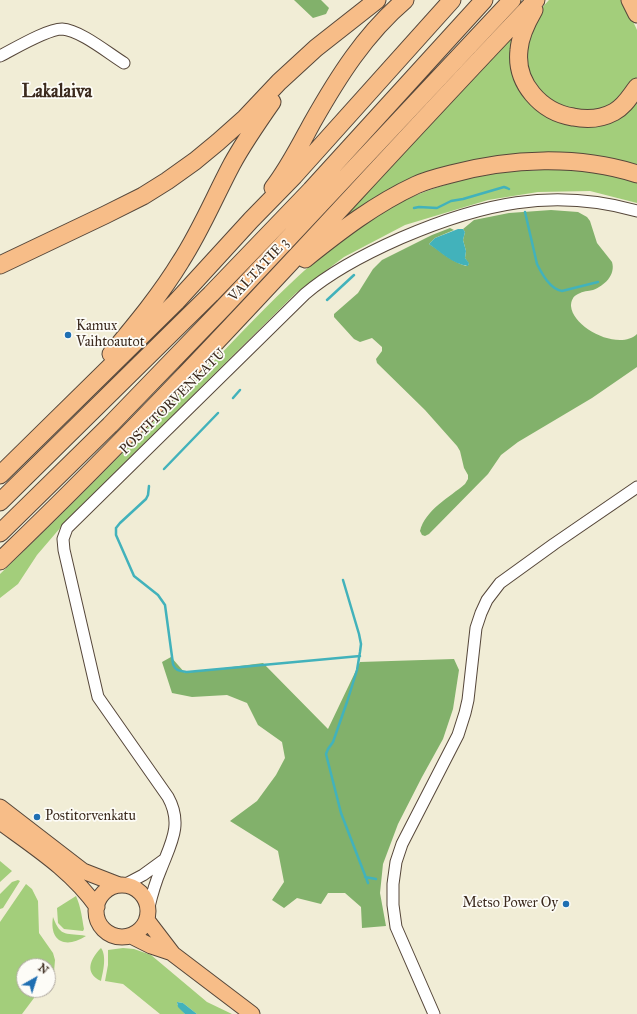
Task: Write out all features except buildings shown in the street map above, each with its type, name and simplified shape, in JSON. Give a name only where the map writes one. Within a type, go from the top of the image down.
[{"type":"highway","points":[[0,265],[143,196],[167,181],[223,138],[316,48],[377,0]]},
{"type":"highway","points":[[251,220],[260,204],[276,184],[347,64],[378,25],[406,0]]},
{"type":"highway","points":[[0,475],[176,302],[251,220],[294,176],[452,0]]},
{"type":"highway","name":"VALTATIE 3","points":[[0,502],[212,294],[311,190],[484,0]]},
{"type":"highway","name":"VALTATIE 3","points":[[0,533],[110,425],[213,319],[512,0]]},
{"type":"highway","points":[[0,561],[196,363],[536,0]]},
{"type":"highway","points":[[539,0],[526,23],[519,50],[520,68],[526,85],[535,99],[548,109],[563,116],[595,119],[615,111],[626,102],[637,87]]},
{"type":"highway","points":[[630,0],[637,14]]},
{"type":"highway","points":[[79,397],[89,380],[147,310],[181,262],[205,220],[233,163],[259,121],[288,83],[337,32]]},
{"type":"highway","points":[[225,332],[311,254],[371,209],[416,185],[462,171],[500,164],[526,162],[568,161],[600,165],[637,174]]},
{"type":"main road","points":[[0,808],[83,871],[122,885],[133,887],[140,892],[146,899],[148,914],[173,954]]},
{"type":"main road","points":[[0,822],[76,881],[86,892],[96,907],[98,920],[105,931],[118,937],[130,936],[141,930],[148,914]]},
{"type":"main road","points":[[96,907],[104,892],[111,887],[122,885]]},
{"type":"main road","points":[[130,936],[173,954],[252,1014]]},
{"type":"street","points":[[0,56],[49,32],[61,29],[82,36],[124,63]]},
{"type":"street","name":"POSTITORVENKATU","points":[[148,914],[156,883],[173,841],[176,828],[175,816],[168,797],[98,697],[64,550],[63,539],[66,528],[305,294],[330,275],[357,259],[377,248],[459,215],[500,205],[542,200],[568,200],[601,202],[637,211]]},
{"type":"street","points":[[434,1014],[396,928],[392,884],[396,862],[402,844],[458,734],[466,713],[476,628],[481,613],[487,600],[500,584],[554,544],[637,487]]},
{"type":"street","name":"POSTITORVENKATU","points":[[122,885],[143,875],[165,858]]},
{"type":"green space","points":[[294,0],[321,0],[329,8],[326,14],[313,18]]},
{"type":"green space","points":[[549,0],[623,0],[637,30],[637,77],[617,101],[599,111],[568,113],[552,104],[532,84],[524,68],[525,46],[538,12]]},
{"type":"green space","points":[[514,30],[522,89],[581,124],[637,95],[637,168],[494,161],[340,225],[337,221]]},
{"type":"green space","points":[[565,169],[605,173],[637,181],[637,203],[590,191],[538,192],[488,200],[405,225],[344,257],[296,293],[67,520],[37,555],[18,584],[0,598],[0,574],[54,522],[298,276],[346,236],[397,204],[440,186],[488,175]]},
{"type":"green space","points":[[551,210],[578,212],[587,217],[590,221],[597,243],[612,262],[613,267],[611,276],[605,283],[593,290],[582,292],[574,297],[571,306],[574,315],[588,329],[609,339],[629,339],[637,334],[637,367],[592,398],[518,442],[501,455],[488,474],[429,534],[425,536],[422,535],[420,531],[423,523],[432,510],[465,484],[468,479],[460,451],[425,410],[377,363],[376,359],[382,351],[382,347],[372,338],[360,342],[354,339],[334,317],[334,314],[358,293],[373,269],[382,260],[432,235],[450,228],[454,230],[435,238],[429,244],[451,259],[466,266],[469,264],[465,258],[466,251],[463,240],[465,232],[463,229],[474,220],[509,213]]},
{"type":"green space","points":[[171,657],[185,673],[263,663],[328,729],[360,662],[454,659],[459,670],[453,709],[443,739],[398,824],[383,864],[380,893],[386,926],[362,928],[361,907],[345,893],[328,893],[321,904],[297,898],[284,908],[272,900],[284,882],[278,851],[230,821],[257,801],[276,775],[285,758],[282,742],[258,725],[247,703],[227,695],[192,697],[172,693],[162,662]]},
{"type":"green space","points":[[0,861],[12,871],[0,882]]},
{"type":"green space","points":[[18,880],[20,881],[3,908],[0,909],[0,894],[12,882]]},
{"type":"green space","points":[[26,884],[32,889],[38,901],[39,933],[53,953],[54,958],[16,958],[16,998],[34,998],[22,1014],[0,1014],[0,922]]},
{"type":"green space","points":[[76,896],[81,912],[84,929],[83,931],[64,929],[58,923],[57,908]]},
{"type":"green space","points":[[53,917],[62,932],[86,936],[72,942],[60,941],[56,937],[52,926]]},
{"type":"green space","points":[[101,948],[104,955],[104,960],[101,981],[92,974],[90,966],[97,952]]},
{"type":"green space","points":[[123,948],[134,949],[151,955],[207,1002],[232,1014],[197,1014],[183,1003],[178,1002],[177,1004],[185,1014],[160,1014],[123,984],[105,981],[108,965],[108,950]]},
{"type":"water","points":[[458,229],[463,229],[465,232],[463,240],[466,251],[465,258],[469,263],[468,266],[457,263],[429,244],[435,238]]},
{"type":"water","points":[[177,1002],[183,1003],[197,1014],[185,1014],[178,1007]]},
{"type":"waterway","points":[[414,208],[437,208],[451,201],[504,187],[509,189]]},
{"type":"waterway","points":[[525,212],[537,264],[550,284],[562,291],[598,282]]},
{"type":"waterway","points":[[327,300],[354,275]]},
{"type":"waterway","points":[[233,398],[240,390]]},
{"type":"waterway","points":[[164,469],[218,413]]},
{"type":"waterway","points":[[149,486],[146,499],[120,523],[116,528],[116,535],[134,576],[158,595],[165,605],[173,664],[176,669],[187,672],[360,656]]},
{"type":"waterway","points":[[343,580],[361,644],[357,670],[347,702],[333,742],[326,754],[341,813],[368,883]]},
{"type":"waterway","points":[[365,877],[376,879]]},
{"type":"place","name":"Kamux Vaihtoautot","points":[[68,335]]},
{"type":"place","name":"Postitorvenkatu","points":[[37,817]]},
{"type":"place","name":"Metso Power Oy","points":[[566,904]]},
{"type":"district","name":"Lakalaiva","points":[[57,93]]}]
